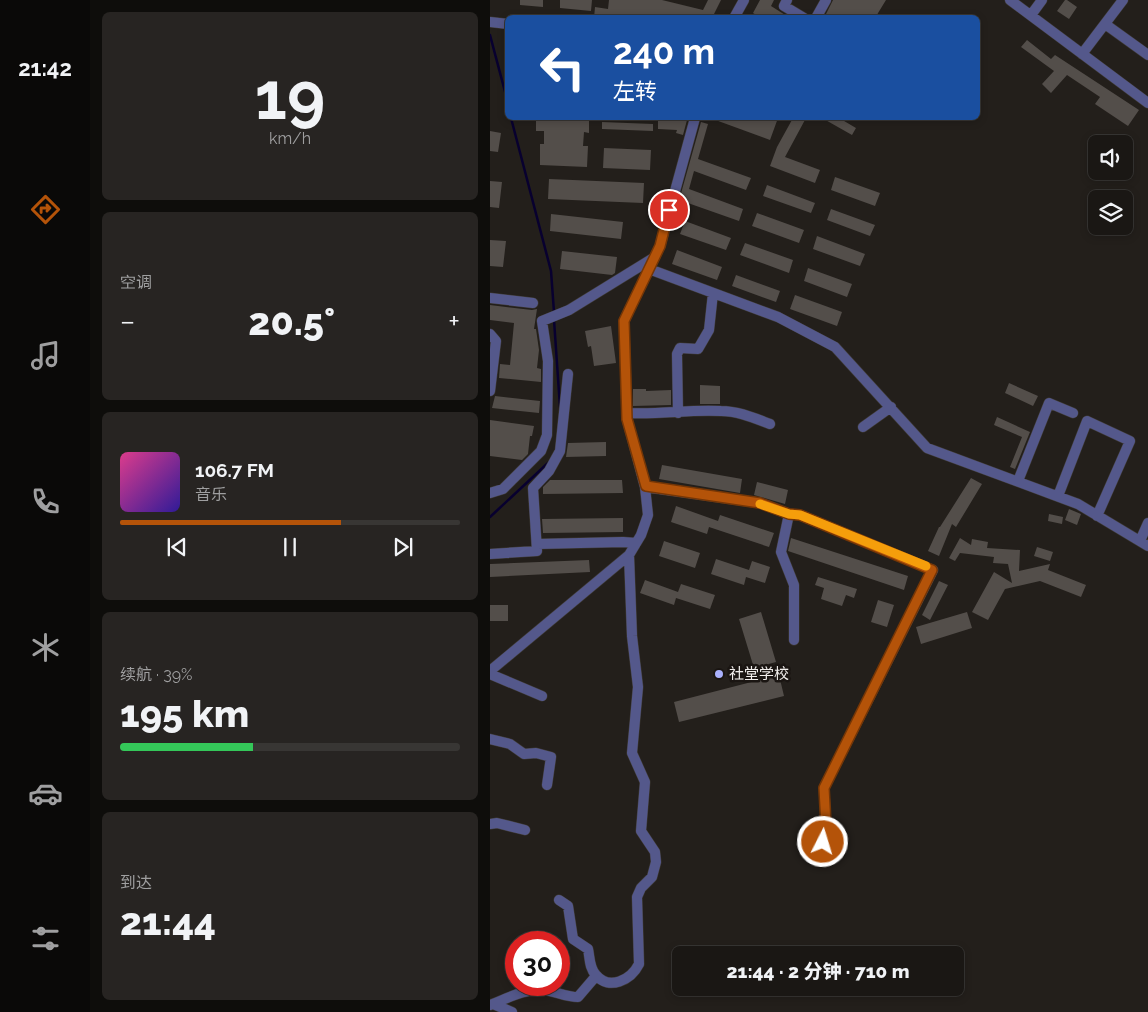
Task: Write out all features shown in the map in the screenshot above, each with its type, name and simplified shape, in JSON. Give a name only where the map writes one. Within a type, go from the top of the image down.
[{"type":"street","points":[[736,15],[744,0]]},
{"type":"street","points":[[787,0],[784,6],[799,15]]},
{"type":"street","points":[[818,15],[826,0]]},
{"type":"street","points":[[1010,0],[1148,103]]},
{"type":"street","points":[[1031,15],[1042,0]]},
{"type":"street","points":[[1082,54],[1123,0]]},
{"type":"street","points":[[490,22],[505,24]]},
{"type":"street","points":[[1104,24],[1148,55]]},
{"type":"street","points":[[542,696],[490,673],[628,556],[641,535],[648,515],[646,486],[627,419],[624,321],[660,246],[694,120]]},
{"type":"street","points":[[490,493],[503,489],[541,451],[547,435],[548,361],[542,321],[569,310],[655,257]]},
{"type":"street","points":[[649,269],[778,317],[835,347],[927,448],[1078,504],[1144,544],[1148,523]]},
{"type":"street","points":[[678,413],[677,354],[680,348],[698,350],[709,330],[713,293]]},
{"type":"street","points":[[490,298],[533,303]]},
{"type":"street","points":[[490,334],[496,341],[490,392]]},
{"type":"street","points":[[490,554],[537,551],[533,488],[549,471],[560,451],[568,374]]},
{"type":"street","points":[[1018,481],[1049,403],[1073,413]]},
{"type":"street","points":[[863,427],[891,407]]},
{"type":"street","points":[[627,413],[651,415],[721,410],[743,414],[770,424]]},
{"type":"street","points":[[1058,496],[1087,421],[1130,441],[1097,516]]},
{"type":"street","points":[[646,486],[760,503],[789,514],[800,515],[932,570],[824,788],[826,825],[823,842]]},
{"type":"street","points":[[789,514],[781,552],[794,586],[794,640]]},
{"type":"street","points":[[537,544],[636,543]]},
{"type":"street","points":[[559,900],[568,906],[572,939],[588,948],[590,964],[596,976],[610,982],[620,981],[629,977],[639,964],[637,897],[641,888],[652,876],[656,862],[655,852],[642,831],[645,782],[632,753],[638,687],[632,636],[628,556]]},
{"type":"street","points":[[490,739],[510,744],[524,754],[536,753],[551,757],[547,785]]},
{"type":"street","points":[[490,824],[497,823],[525,830]]},
{"type":"street","points":[[492,1004],[536,990],[578,997],[596,976]]},
{"type":"street","points":[[492,1004],[512,1012]]},
{"type":"building","points":[[520,0],[543,0],[543,7],[520,5]]},
{"type":"building","points":[[560,0],[592,0],[591,11],[560,8]]},
{"type":"building","points":[[609,0],[662,0],[703,10],[708,0],[721,0],[714,15],[594,15],[595,7],[608,9]]},
{"type":"building","points":[[760,0],[774,0],[771,6],[785,15],[756,15],[753,13]]},
{"type":"building","points":[[833,0],[886,0],[877,15],[826,15]]},
{"type":"building","points":[[1065,0],[1077,7],[1069,19],[1057,11]]},
{"type":"building","points":[[1027,40],[1051,59],[1055,55],[1139,110],[1128,126],[1095,104],[1100,97],[1067,75],[1051,93],[1042,84],[1054,71],[1021,47]]},
{"type":"building","points":[[536,120],[589,120],[589,133],[584,132],[583,146],[588,146],[587,167],[540,165],[540,144],[544,144],[544,131],[536,131]]},
{"type":"building","points":[[658,120],[687,120],[683,135],[676,133],[677,130],[658,129]]},
{"type":"building","points":[[715,120],[777,120],[770,140]]},
{"type":"building","points":[[792,120],[805,120],[785,157],[820,170],[815,183],[770,166],[777,147]]},
{"type":"building","points":[[826,120],[842,120],[856,128],[852,135]]},
{"type":"building","points":[[602,122],[653,124],[653,131],[602,129]]},
{"type":"building","points":[[701,122],[708,124],[698,159],[751,178],[746,190],[694,171],[689,189],[743,209],[739,221],[685,202],[684,206],[678,204]]},
{"type":"building","points":[[490,131],[501,133],[498,152],[490,151]]},
{"type":"building","points":[[604,148],[651,150],[650,170],[603,168]]},
{"type":"building","points":[[835,177],[880,193],[875,206],[831,190]]},
{"type":"building","points":[[549,179],[644,183],[643,203],[548,199]]},
{"type":"building","points":[[490,181],[502,182],[499,208],[490,207]]},
{"type":"building","points":[[767,185],[815,203],[811,213],[763,196]]},
{"type":"building","points":[[831,209],[875,225],[870,236],[827,220]]},
{"type":"building","points":[[757,213],[804,230],[799,243],[752,226]]},
{"type":"building","points":[[551,214],[623,222],[621,239],[550,231]]},
{"type":"building","points":[[685,221],[731,238],[726,250],[680,234]]},
{"type":"building","points":[[817,236],[865,254],[860,266],[813,249]]},
{"type":"building","points":[[490,240],[506,241],[503,267],[490,266]]},
{"type":"building","points":[[745,243],[793,260],[789,273],[740,255]]},
{"type":"building","points":[[677,250],[722,267],[717,280],[672,264]]},
{"type":"building","points":[[562,251],[617,257],[615,273],[612,275],[560,269]]},
{"type":"building","points":[[808,268],[852,284],[847,297],[804,281]]},
{"type":"building","points":[[736,275],[780,291],[776,302],[732,286]]},
{"type":"building","points":[[795,295],[842,312],[837,326],[790,309]]},
{"type":"building","points":[[490,305],[537,309],[534,329],[536,329],[539,350],[537,368],[541,369],[541,382],[499,378],[500,364],[510,365],[514,323],[490,320]]},
{"type":"building","points":[[611,326],[616,363],[594,366],[591,346],[588,347],[585,331]]},
{"type":"building","points":[[1009,383],[1038,396],[1033,406],[1005,393]]},
{"type":"building","points":[[700,385],[720,386],[720,404],[700,404]]},
{"type":"building","points":[[633,389],[646,389],[646,391],[671,390],[671,405],[633,406]]},
{"type":"building","points":[[495,396],[540,401],[539,413],[492,408]]},
{"type":"building","points":[[997,417],[1030,432],[1015,469],[1010,467],[1022,437],[994,425]]},
{"type":"building","points":[[490,420],[534,426],[532,436],[530,436],[528,454],[522,460],[490,456]]},
{"type":"building","points":[[606,442],[606,456],[566,457],[568,443]]},
{"type":"building","points":[[662,465],[742,479],[740,493],[659,479]]},
{"type":"building","points":[[971,478],[982,484],[956,527],[952,524],[939,556],[928,551],[939,527]]},
{"type":"building","points":[[550,480],[622,480],[623,493],[543,494],[543,487]]},
{"type":"building","points":[[757,482],[788,490],[785,504],[754,495]]},
{"type":"building","points":[[676,506],[718,521],[720,515],[774,533],[769,547],[709,527],[707,534],[671,522]]},
{"type":"building","points":[[1069,509],[1081,514],[1077,525],[1065,520]]},
{"type":"building","points":[[1049,514],[1063,517],[1062,524],[1048,521]]},
{"type":"building","points":[[623,518],[623,532],[543,533],[542,519]]},
{"type":"building","points":[[791,538],[908,576],[904,590],[788,551]]},
{"type":"building","points":[[960,538],[971,545],[972,539],[988,542],[987,548],[1020,550],[1019,571],[1050,564],[1048,570],[1086,585],[1081,597],[1040,581],[1005,589],[988,620],[972,612],[994,572],[1012,583],[1008,564],[993,563],[994,557],[960,553],[955,561],[949,558]]},
{"type":"building","points":[[664,541],[700,553],[695,568],[659,556]]},
{"type":"building","points":[[1037,547],[1053,552],[1050,561],[1034,556]]},
{"type":"building","points":[[716,559],[749,570],[752,561],[770,567],[765,583],[746,577],[744,585],[711,574]]},
{"type":"building","points":[[589,560],[590,572],[490,577],[490,564]]},
{"type":"building","points":[[818,577],[857,589],[854,598],[846,595],[842,606],[821,599],[824,588],[815,585]]},
{"type":"building","points":[[645,580],[678,592],[681,584],[715,595],[710,609],[676,598],[674,605],[640,593]]},
{"type":"building","points":[[939,581],[948,585],[930,620],[922,615]]},
{"type":"building","points":[[878,600],[894,605],[887,627],[871,622]]},
{"type":"building","points":[[490,605],[508,605],[508,621],[490,621]]},
{"type":"building","points":[[761,612],[776,662],[754,668],[739,619]]},
{"type":"building","points":[[967,612],[972,628],[921,644],[916,627]]},
{"type":"building","points":[[779,675],[784,696],[679,722],[674,702]]},
{"type":"waterway","points":[[490,35],[505,92]]},
{"type":"waterway","points":[[512,120],[551,271],[554,312]]},
{"type":"waterway","points":[[554,320],[560,407]]},
{"type":"waterway","points":[[490,517],[549,462]]},
{"type":"slow traffic","points":[[760,504],[789,514],[800,515],[926,566]]},
{"type":"place","name":"社堂学校","points":[[719,674]]},
{"type":"route","points":[[669,210],[660,246],[624,321],[627,419],[646,486],[760,503],[789,514],[800,515],[924,565],[932,570],[845,742],[824,788],[826,825],[823,842]]}]
